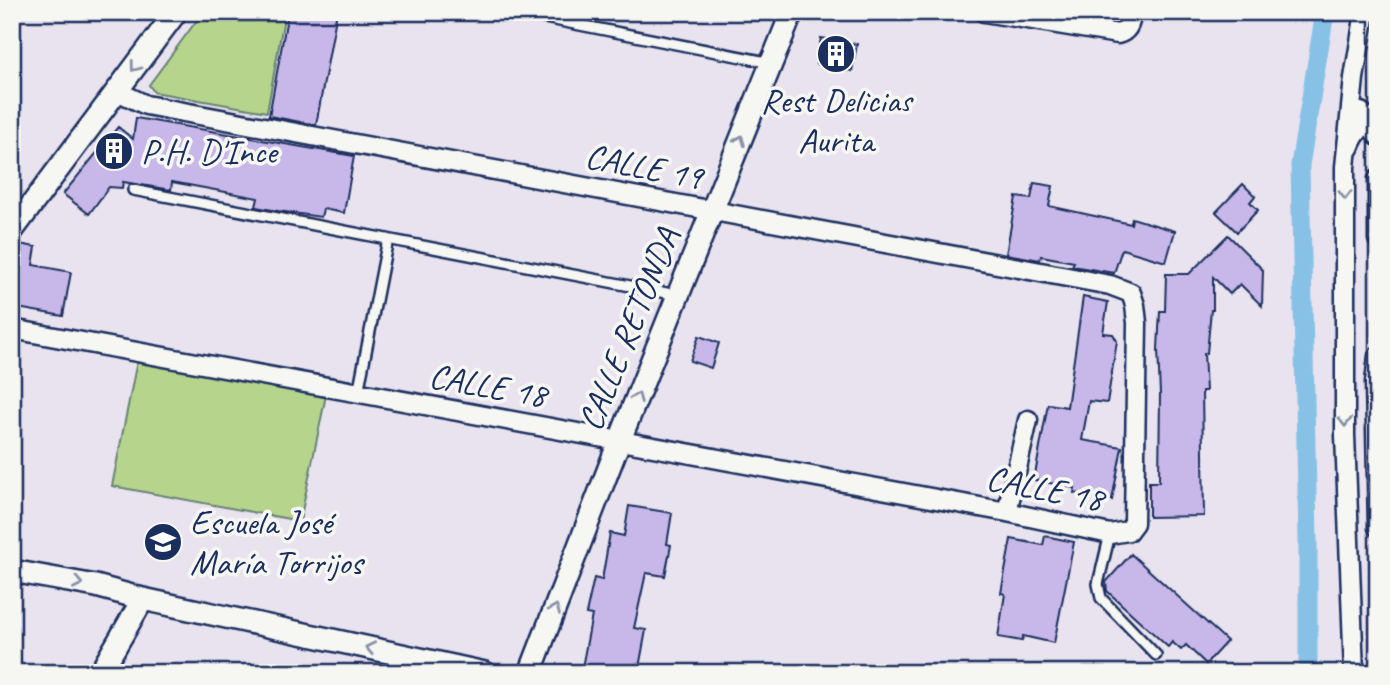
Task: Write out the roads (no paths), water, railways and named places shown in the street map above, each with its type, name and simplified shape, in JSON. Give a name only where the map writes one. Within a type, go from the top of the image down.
[{"type":"street","points":[[12,231],[176,12]]},
{"type":"street","name":"CALLE RETONDA","points":[[530,673],[619,442],[792,12]]},
{"type":"street","points":[[984,12],[1111,34],[1125,32],[1129,26],[1131,12]]},
{"type":"street","points":[[1354,673],[1345,435],[1345,167],[1364,12]]},
{"type":"street","points":[[1354,78],[1357,100],[1372,117],[1378,136]]},
{"type":"street","name":"CALLE 19","points":[[117,90],[146,105],[1110,285],[1131,293],[1137,323],[1133,523],[1128,531],[1113,534]]},
{"type":"street","points":[[1345,167],[1351,142],[1372,117]]},
{"type":"street","points":[[1378,179],[1378,239]]},
{"type":"street","name":"CALLE 18","points":[[12,329],[1007,512],[1113,534]]},
{"type":"street","points":[[1378,356],[1378,527]]},
{"type":"street","points":[[1007,512],[1028,420]]},
{"type":"street","points":[[12,571],[96,586],[143,599],[485,673]]},
{"type":"street","points":[[100,673],[143,599]]},
{"type":"lane","points":[[514,12],[772,63]]},
{"type":"lane","points":[[133,190],[678,295]]},
{"type":"lane","points":[[358,393],[388,239]]},
{"type":"lane","points":[[1113,534],[1098,584],[1101,598],[1156,655]]},
{"type":"waterway","points":[[1308,673],[1300,165],[1325,12]]},
{"type":"place","name":"Rest Delicias Aurita","points":[[836,54]]},
{"type":"place","name":"P.H. D'Ince","points":[[114,151]]},
{"type":"place","name":"Escuela José María Torrijos","points":[[163,542]]}]
